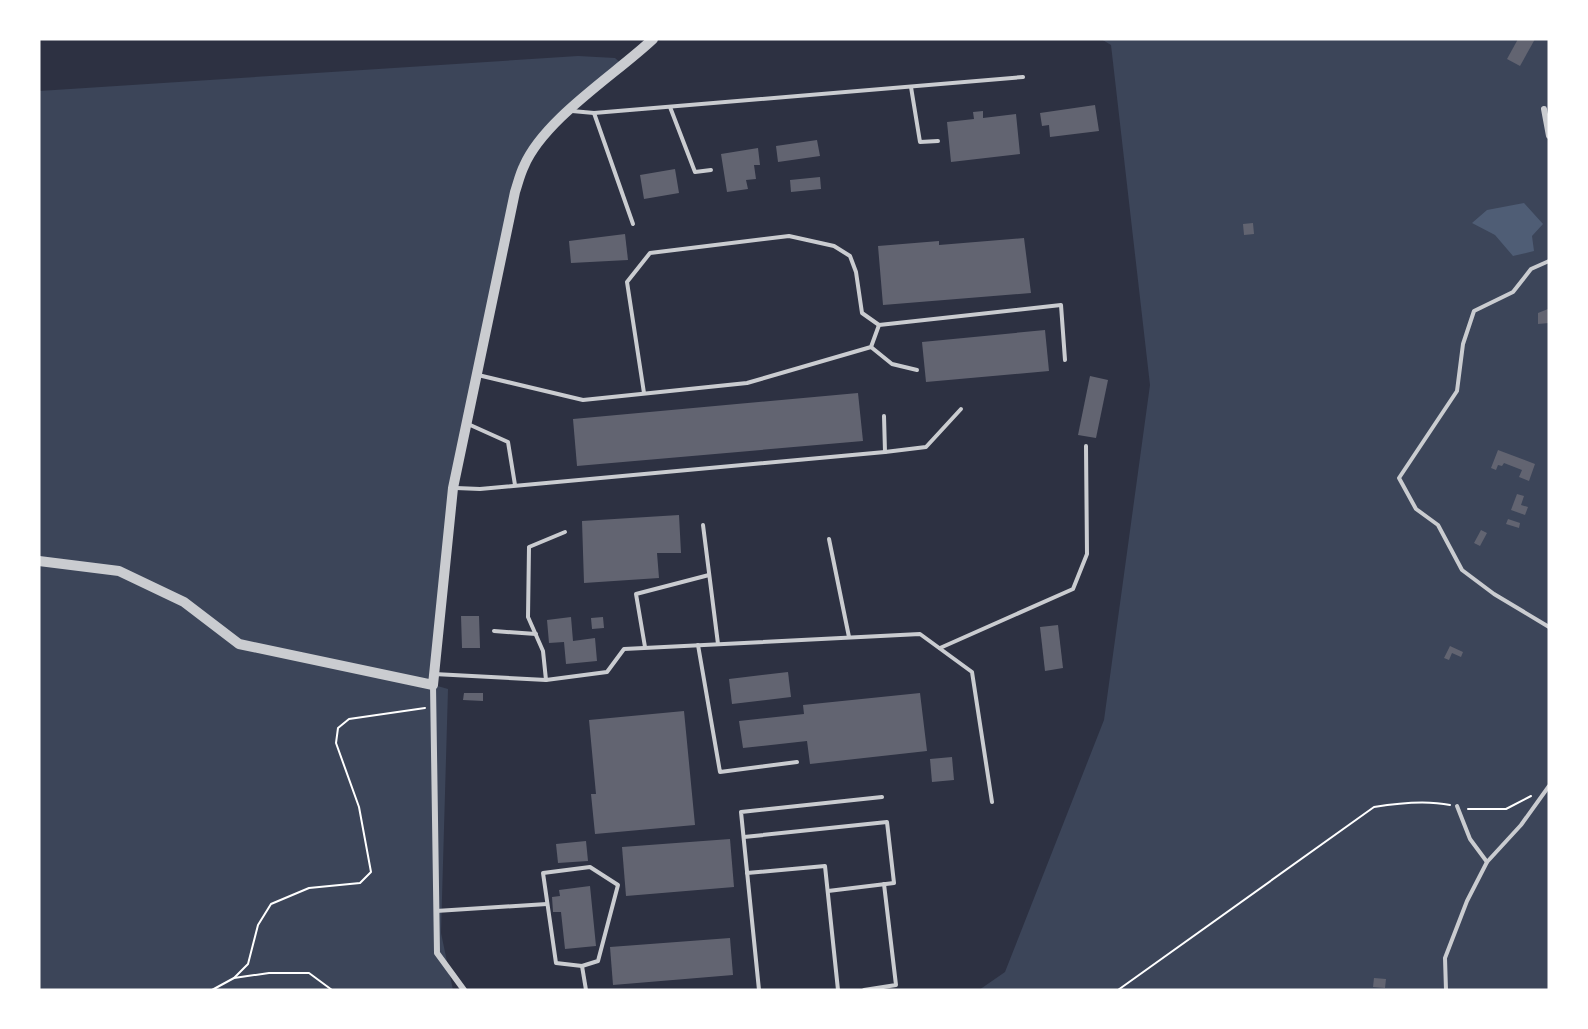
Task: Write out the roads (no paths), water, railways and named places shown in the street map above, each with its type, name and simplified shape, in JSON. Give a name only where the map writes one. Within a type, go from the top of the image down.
[{"type":"street","points":[[464,990],[437,953],[436,910],[434,680],[453,488],[515,192],[525,164],[542,139],[570,110],[653,39]]},
{"type":"street","points":[[1544,109],[1549,136]]},
{"type":"street","points":[[39,561],[119,571],[184,602],[239,645],[434,680]]},
{"type":"lane","points":[[570,110],[594,113],[1023,77]]},
{"type":"lane","points":[[911,87],[920,142],[938,141]]},
{"type":"lane","points":[[670,107],[695,172],[711,170]]},
{"type":"lane","points":[[594,113],[633,224]]},
{"type":"lane","points":[[644,393],[627,282],[650,253],[789,236],[834,246],[850,256],[856,272],[862,313],[879,325],[1061,305],[1065,360]]},
{"type":"lane","points":[[1549,261],[1531,269],[1514,292],[1474,311],[1463,344],[1457,391],[1399,478],[1416,509],[1438,525],[1462,570],[1494,594],[1549,627]]},
{"type":"lane","points":[[871,347],[879,325]]},
{"type":"lane","points":[[478,375],[583,400],[747,383],[871,347]]},
{"type":"lane","points":[[871,347],[892,364],[917,370]]},
{"type":"lane","points":[[453,488],[515,485],[926,447],[961,409]]},
{"type":"lane","points":[[884,416],[885,452]]},
{"type":"lane","points":[[467,424],[508,442],[515,485]]},
{"type":"lane","points":[[940,648],[1073,589],[1087,554],[1086,446]]},
{"type":"lane","points":[[703,525],[718,644]]},
{"type":"lane","points":[[546,680],[543,651],[528,617],[529,548],[565,532]]},
{"type":"lane","points":[[829,539],[849,637]]},
{"type":"lane","points":[[645,648],[636,594],[709,575]]},
{"type":"lane","points":[[494,631],[536,633]]},
{"type":"lane","points":[[434,680],[546,680],[607,672],[624,648],[920,634],[972,672],[992,802]]},
{"type":"lane","points":[[698,645],[720,772],[797,762]]},
{"type":"lane","points":[[1446,990],[1444,958],[1467,901],[1487,862],[1521,825],[1547,787]]},
{"type":"lane","points":[[759,990],[741,812],[882,797]]},
{"type":"lane","points":[[1457,806],[1470,839],[1487,862]]},
{"type":"lane","points":[[744,837],[887,822],[894,883],[828,891]]},
{"type":"lane","points":[[747,873],[825,866],[838,990]]},
{"type":"lane","points":[[590,867],[618,885],[598,961],[582,966],[556,963],[547,904],[543,873],[590,867]]},
{"type":"lane","points":[[864,990],[896,986],[884,884]]},
{"type":"lane","points":[[436,910],[547,904]]},
{"type":"lane","points":[[582,966],[586,990]]}]
